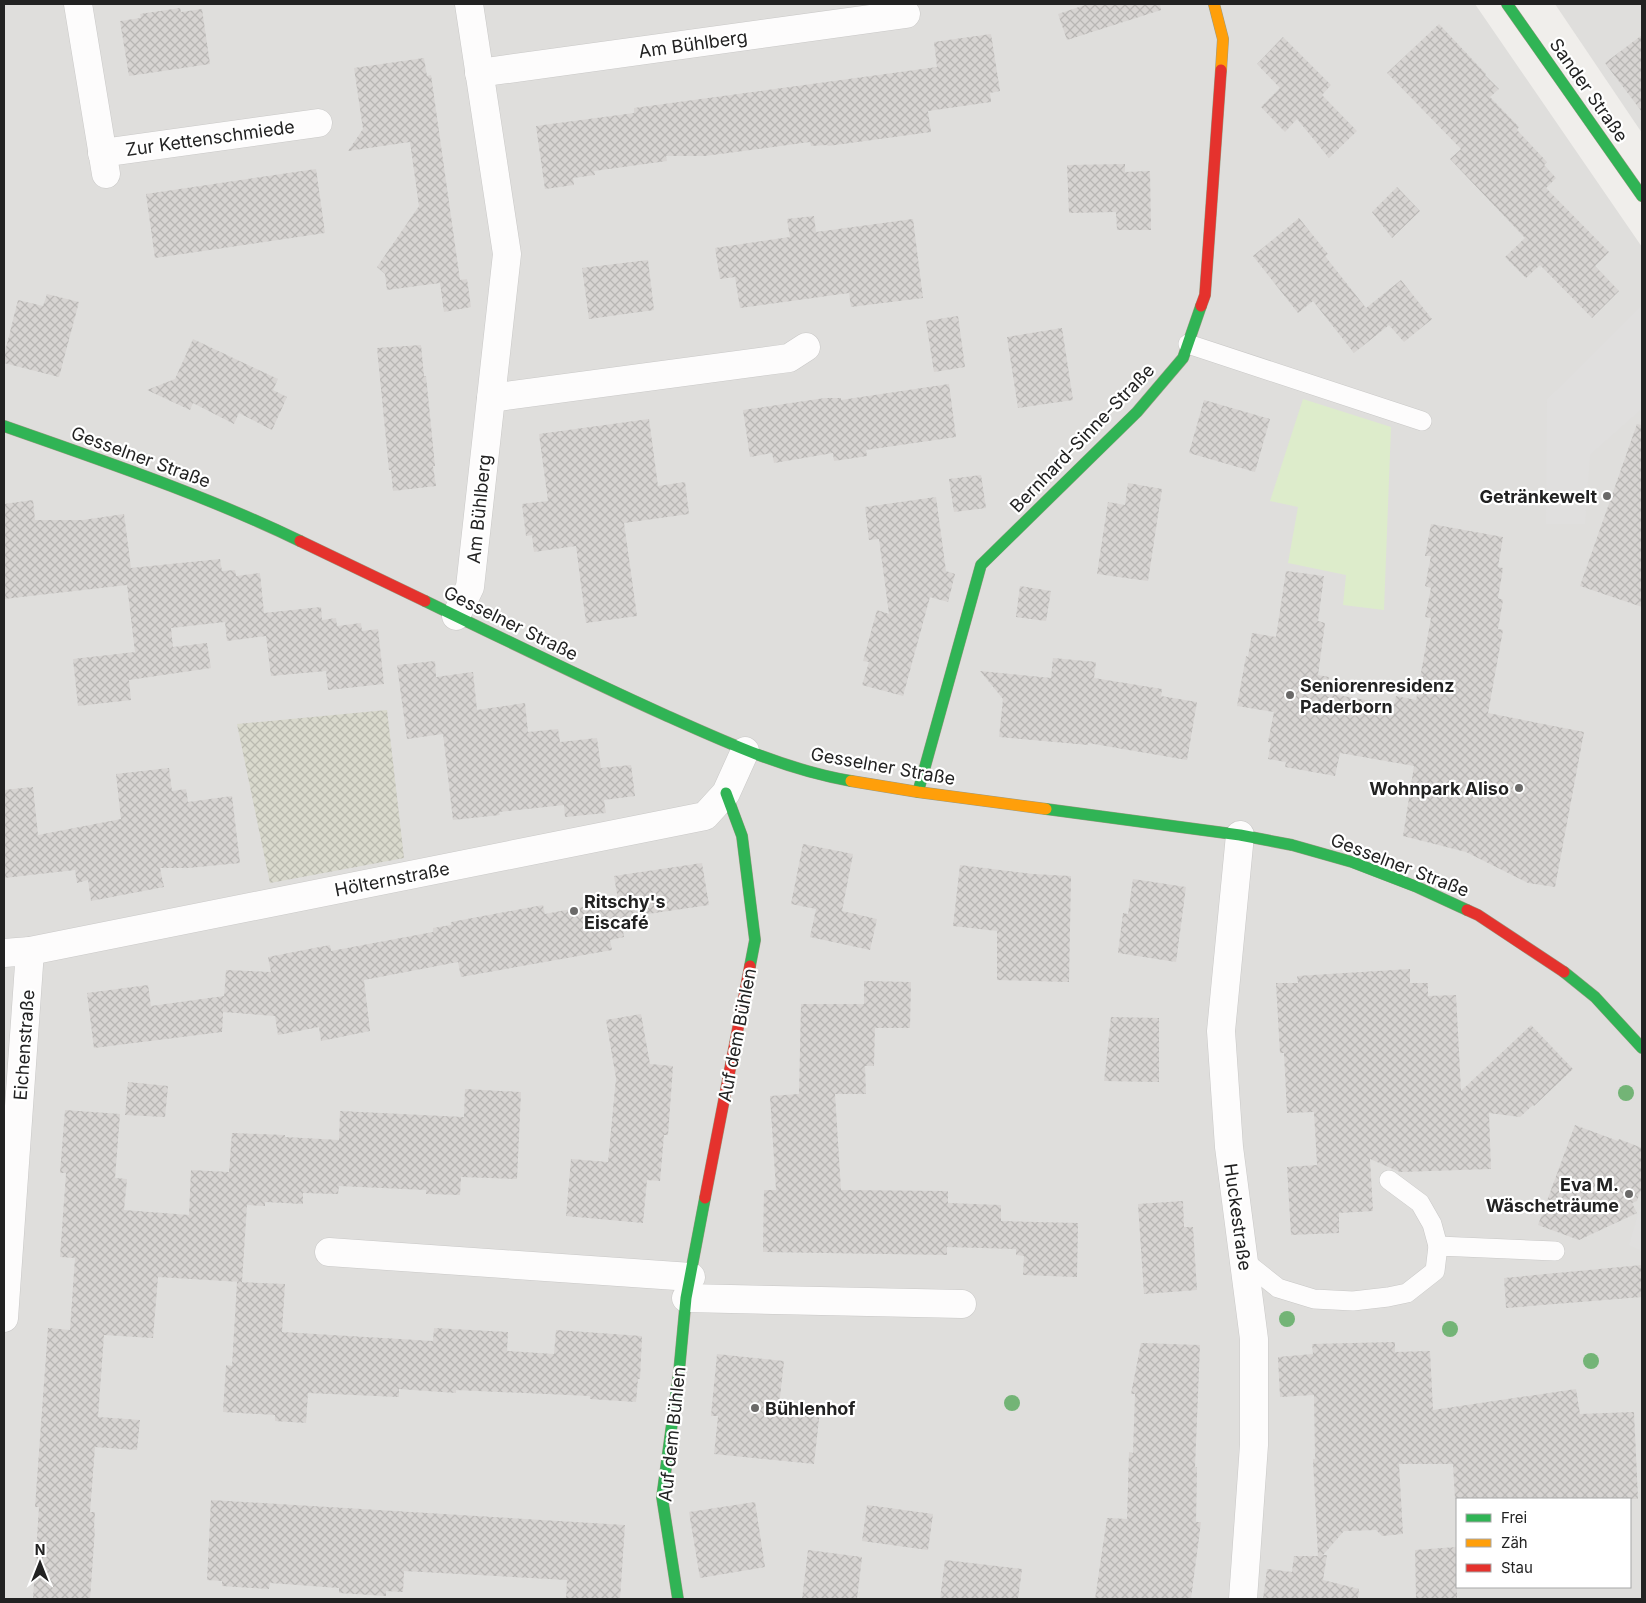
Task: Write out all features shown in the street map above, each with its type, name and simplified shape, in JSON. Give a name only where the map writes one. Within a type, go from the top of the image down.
[{"type":"street","name":"Zur Kettenschmiede","points":[[78,4],[104,163],[318,123]]},
{"type":"street","name":"Am Bühlberg","points":[[456,616],[470,587],[507,254],[469,4]]},
{"type":"street","name":"Bernhard-Sinne-Straße","points":[[918,792],[981,565],[1137,412],[1183,358],[1206,295],[1223,38],[1214,4]]},
{"type":"street","name":"Sander Straße","points":[[1508,4],[1642,196]]},
{"type":"street","name":"Am Bühlberg","points":[[479,74],[906,14]]},
{"type":"street","points":[[491,398],[789,358],[806,347]]},
{"type":"street","name":"Gesselner Straße","points":[[4,426],[123,468],[263,522],[596,684],[745,751],[826,777],[918,792],[1240,835],[1292,845],[1352,862],[1417,887],[1478,915],[1561,970],[1595,997],[1642,1048]]},
{"type":"street","name":"Hölternstraße","points":[[4,953],[30,951],[705,816],[726,793],[745,751]]},
{"type":"street","name":"Auf dem Bühlen","points":[[678,1599],[662,1497],[688,1288],[754,940],[742,836],[726,793]]},
{"type":"street","name":"Huckestraße","points":[[1240,835],[1220,1031],[1229,1148],[1254,1339],[1254,1426],[1249,1522],[1242,1599]]},
{"type":"street","name":"Eichenstraße","points":[[4,1318],[30,951]]},
{"type":"street","points":[[329,1252],[688,1288],[962,1304]]},
{"type":"lane","points":[[1188,344],[1422,421]]},
{"type":"lane","points":[[1244,1261],[1278,1288],[1314,1298],[1353,1301],[1407,1293],[1435,1271],[1438,1246],[1432,1224],[1420,1203],[1389,1180]]},
{"type":"lane","points":[[1438,1246],[1555,1251]]},
{"type":"shaded area","points":[[4,4],[1475,4],[1642,247],[1642,1599],[4,1599]]},
{"type":"shaded area","points":[[1555,4],[1642,4],[1642,133]]},
{"type":"shaded area","points":[[1641,306],[1642,409],[1590,455],[1585,524],[1546,524],[1547,399]]},
{"type":"shaded area","points":[[387,710],[404,858],[270,883],[237,724]]},
{"type":"shaded area","points":[[1642,1201],[1642,1251],[1629,1245]]},
{"type":"green space","points":[[1303,399],[1391,427],[1384,610],[1343,605],[1346,575],[1288,563],[1298,507],[1270,501]]},
{"type":"building","points":[[1088,4],[1160,4],[1161,10],[1067,40],[1058,14]]},
{"type":"building","points":[[180,8],[181,12],[202,9],[210,64],[129,76],[120,21],[141,18],[140,14]]},
{"type":"building","points":[[1439,24],[1499,89],[1490,97],[1519,127],[1517,130],[1547,162],[1544,165],[1556,178],[1546,188],[1609,252],[1595,266],[1619,291],[1592,318],[1540,265],[1526,278],[1505,257],[1525,238],[1450,159],[1461,149],[1387,73]]},
{"type":"building","points":[[991,34],[1000,91],[990,93],[991,102],[928,111],[931,132],[828,146],[811,146],[810,142],[705,156],[666,156],[667,161],[594,171],[595,175],[573,178],[574,185],[545,189],[536,126],[634,113],[634,108],[937,67],[934,42]]},
{"type":"building","points":[[1642,35],[1642,112],[1605,63]]},
{"type":"building","points":[[1283,37],[1331,85],[1322,95],[1357,131],[1329,158],[1297,119],[1285,132],[1261,107],[1280,88],[1257,64]]},
{"type":"building","points":[[424,58],[427,76],[431,75],[460,280],[467,279],[471,307],[444,312],[440,283],[387,290],[385,274],[377,267],[419,206],[410,142],[348,151],[363,129],[354,68]]},
{"type":"building","points":[[1125,164],[1125,172],[1150,171],[1151,230],[1117,230],[1116,212],[1069,213],[1067,165]]},
{"type":"building","points":[[316,169],[325,233],[155,258],[146,194]]},
{"type":"building","points":[[1397,187],[1420,211],[1392,238],[1372,212]]},
{"type":"building","points":[[814,216],[816,232],[913,219],[923,298],[851,307],[849,293],[740,308],[735,277],[720,279],[715,248],[790,237],[787,219]]},
{"type":"building","points":[[1299,218],[1328,254],[1325,256],[1366,308],[1401,280],[1432,319],[1404,342],[1389,325],[1354,353],[1313,301],[1298,313],[1253,256]]},
{"type":"building","points":[[648,260],[654,310],[589,319],[582,268]]},
{"type":"building","points":[[47,294],[79,302],[59,377],[4,363],[4,356],[18,300],[43,306]]},
{"type":"building","points":[[958,316],[965,367],[934,372],[926,321]]},
{"type":"building","points":[[1062,328],[1073,400],[1018,408],[1007,337]]},
{"type":"building","points":[[193,339],[278,379],[273,390],[287,397],[272,430],[239,413],[234,424],[193,403],[190,410],[147,390],[175,379]]},
{"type":"building","points":[[421,345],[424,376],[426,376],[436,486],[393,491],[391,470],[389,470],[377,348]]},
{"type":"building","points":[[949,384],[956,437],[866,450],[867,456],[834,461],[833,453],[774,463],[772,453],[750,457],[743,410],[825,398],[841,398],[841,400]]},
{"type":"building","points":[[1204,400],[1270,419],[1255,472],[1189,453]]},
{"type":"building","points":[[649,419],[658,486],[685,482],[689,514],[624,523],[637,616],[586,623],[576,546],[534,552],[532,535],[526,536],[522,504],[548,501],[539,434]]},
{"type":"building","points":[[1637,424],[1642,425],[1642,607],[1580,586]]},
{"type":"building","points":[[981,475],[986,508],[954,512],[949,479]]},
{"type":"building","points":[[1128,483],[1162,489],[1148,581],[1097,574],[1108,502],[1125,505]]},
{"type":"building","points":[[936,497],[946,571],[955,574],[948,602],[930,597],[903,696],[862,685],[869,662],[863,661],[877,610],[889,614],[879,539],[869,540],[865,507]]},
{"type":"building","points":[[33,500],[35,520],[83,520],[124,514],[131,568],[220,559],[222,571],[235,570],[236,576],[260,573],[264,613],[321,607],[322,620],[336,618],[337,626],[361,623],[362,631],[378,629],[384,684],[328,690],[326,671],[271,676],[266,636],[227,641],[225,622],[171,628],[173,647],[207,643],[211,668],[129,680],[131,700],[78,706],[73,659],[135,652],[127,585],[4,599],[4,504]]},
{"type":"building","points":[[1431,524],[1503,537],[1498,567],[1503,568],[1498,598],[1503,600],[1498,629],[1503,630],[1488,713],[1584,732],[1555,887],[1528,883],[1466,852],[1403,836],[1414,766],[1340,753],[1335,776],[1285,767],[1286,762],[1268,759],[1271,743],[1268,742],[1274,712],[1237,706],[1252,633],[1276,637],[1286,571],[1324,576],[1318,621],[1325,623],[1318,675],[1329,677],[1326,693],[1394,705],[1396,696],[1416,700],[1431,618],[1425,617],[1431,588],[1425,586],[1431,556],[1425,556]]},
{"type":"building","points":[[1020,586],[1051,591],[1046,621],[1016,617]]},
{"type":"building","points":[[1053,658],[1096,662],[1094,678],[1162,689],[1161,696],[1197,702],[1187,760],[1088,743],[1088,745],[999,737],[1003,699],[980,671],[1051,678]]},
{"type":"building","points":[[435,661],[436,677],[473,672],[477,710],[525,703],[528,732],[558,729],[560,742],[597,738],[601,768],[631,765],[635,796],[604,800],[606,813],[565,817],[564,805],[499,812],[500,815],[453,820],[443,734],[407,739],[397,665]]},
{"type":"building","points":[[169,768],[172,791],[186,789],[188,802],[232,796],[240,863],[188,868],[160,868],[164,887],[91,901],[88,880],[77,883],[75,870],[4,878],[4,790],[33,787],[38,835],[121,819],[116,774]]},
{"type":"building","points":[[803,844],[853,854],[842,911],[877,919],[870,950],[810,937],[816,909],[791,904]]},
{"type":"building","points":[[702,863],[709,905],[621,918],[624,937],[610,940],[612,950],[461,977],[458,962],[364,980],[370,1031],[321,1041],[319,1027],[278,1035],[275,1016],[223,1012],[226,970],[271,972],[268,957],[330,945],[331,951],[433,932],[433,928],[451,925],[451,922],[543,905],[545,914],[618,900],[614,876]]},
{"type":"building","points":[[960,865],[1033,874],[1071,876],[1069,982],[997,980],[997,931],[953,926]]},
{"type":"building","points":[[1133,879],[1186,887],[1176,962],[1118,953],[1123,913],[1128,914]]},
{"type":"building","points":[[1410,969],[1410,983],[1428,983],[1428,996],[1456,995],[1461,1091],[1531,1025],[1573,1069],[1520,1117],[1489,1113],[1491,1169],[1400,1172],[1370,1159],[1373,1211],[1339,1213],[1339,1233],[1291,1235],[1287,1167],[1317,1165],[1314,1112],[1287,1113],[1284,1053],[1280,1053],[1276,983],[1298,983],[1297,976]]},
{"type":"building","points":[[864,981],[911,982],[910,1028],[875,1028],[874,1066],[865,1066],[866,1094],[835,1094],[841,1190],[948,1191],[948,1203],[1001,1205],[1001,1221],[1078,1223],[1077,1277],[1023,1275],[1024,1256],[1016,1255],[1016,1249],[947,1247],[947,1255],[763,1252],[764,1190],[776,1190],[770,1096],[799,1094],[801,1004],[864,1004]]},
{"type":"building","points":[[148,985],[151,1006],[224,996],[222,1032],[94,1048],[87,993]]},
{"type":"building","points":[[641,1014],[650,1064],[673,1066],[668,1135],[664,1135],[660,1181],[647,1180],[643,1223],[566,1216],[571,1159],[608,1162],[616,1078],[606,1020]]},
{"type":"building","points":[[1111,1017],[1159,1018],[1159,1082],[1104,1081]]},
{"type":"building","points":[[128,1082],[168,1086],[165,1117],[125,1115]]},
{"type":"building","points":[[465,1089],[521,1092],[517,1179],[461,1177],[460,1195],[426,1194],[426,1190],[339,1186],[338,1194],[303,1193],[303,1204],[265,1202],[265,1206],[247,1205],[242,1282],[158,1277],[153,1338],[104,1335],[98,1417],[140,1420],[137,1450],[95,1447],[90,1512],[95,1512],[95,1529],[90,1599],[33,1599],[39,1507],[35,1507],[48,1328],[70,1330],[75,1258],[60,1257],[66,1173],[60,1173],[65,1110],[120,1114],[115,1178],[127,1179],[124,1210],[189,1215],[191,1170],[229,1172],[232,1133],[339,1140],[340,1111],[464,1117]]},
{"type":"building","points":[[1575,1125],[1642,1148],[1642,1187],[1637,1201],[1632,1203],[1637,1213],[1579,1240],[1538,1225]]},
{"type":"building","points":[[1183,1201],[1184,1227],[1193,1227],[1197,1290],[1144,1294],[1138,1204]]},
{"type":"building","points":[[1642,1265],[1642,1297],[1506,1308],[1504,1278]]},
{"type":"building","points":[[237,1282],[285,1284],[282,1332],[433,1341],[434,1328],[508,1332],[507,1351],[554,1354],[556,1330],[642,1336],[640,1379],[638,1379],[636,1402],[590,1399],[590,1396],[456,1390],[456,1393],[399,1389],[399,1397],[308,1393],[306,1423],[275,1421],[275,1415],[223,1412],[226,1365],[232,1366]]},
{"type":"building","points":[[1395,1342],[1395,1352],[1430,1351],[1433,1410],[1576,1389],[1580,1414],[1634,1412],[1638,1499],[1455,1499],[1453,1464],[1399,1464],[1403,1534],[1382,1536],[1376,1530],[1344,1531],[1323,1555],[1327,1555],[1323,1580],[1359,1589],[1358,1599],[1263,1599],[1267,1569],[1292,1572],[1294,1556],[1318,1556],[1313,1459],[1315,1459],[1314,1395],[1280,1397],[1278,1357],[1313,1354],[1312,1344]]},
{"type":"building","points":[[1141,1343],[1200,1345],[1195,1467],[1197,1467],[1196,1522],[1201,1522],[1191,1599],[1095,1599],[1107,1518],[1127,1519],[1129,1452],[1133,1453],[1135,1394],[1131,1394]]},
{"type":"building","name":"Bühlenhof","points":[[717,1354],[784,1361],[779,1406],[820,1410],[814,1464],[714,1454],[718,1416],[711,1416]]},
{"type":"building","points":[[211,1500],[625,1525],[620,1599],[566,1599],[567,1580],[404,1571],[403,1592],[386,1591],[386,1596],[339,1593],[339,1588],[270,1583],[269,1589],[222,1586],[222,1581],[207,1580]]},
{"type":"building","points":[[755,1502],[765,1567],[700,1578],[689,1512]]},
{"type":"building","points":[[867,1505],[933,1514],[928,1550],[862,1541]]},
{"type":"building","points":[[1456,1547],[1457,1599],[1416,1599],[1415,1550]]},
{"type":"building","points":[[808,1550],[862,1557],[857,1599],[802,1599]]},
{"type":"building","points":[[945,1560],[1022,1569],[1018,1599],[940,1599]]},
{"type":"traffic: fast","points":[[1507,4],[1642,196]]},
{"type":"traffic: fast","points":[[918,792],[981,565],[1137,412],[1183,358],[1201,306]]},
{"type":"traffic: fast","points":[[4,426],[191,494],[300,541]]},
{"type":"traffic: fast","points":[[425,601],[515,645],[733,745],[803,770],[851,781]]},
{"type":"traffic: fast","points":[[726,793],[742,836],[755,940],[750,966]]},
{"type":"traffic: fast","points":[[1046,809],[1240,835],[1292,845],[1352,862],[1417,887],[1467,910]]},
{"type":"traffic: fast","points":[[1564,972],[1595,997],[1642,1048]]},
{"type":"traffic: fast","points":[[678,1599],[662,1497],[679,1372],[686,1298],[705,1198]]},
{"type":"traffic: slow","points":[[1214,4],[1223,39],[1221,70]]},
{"type":"traffic: slow","points":[[851,781],[1046,809]]},
{"type":"traffic: jam","points":[[1201,306],[1205,295],[1221,70]]},
{"type":"traffic: jam","points":[[300,541],[425,601]]},
{"type":"traffic: jam","points":[[1467,910],[1478,915],[1564,972]]},
{"type":"traffic: jam","points":[[705,1198],[750,966]]},
{"type":"place","name":"Getränkewelt","points":[[1607,496]]},
{"type":"place","name":"Seniorenresidenz Paderborn","points":[[1290,695]]},
{"type":"place","name":"Wohnpark Aliso","points":[[1519,788]]},
{"type":"place","name":"Ritschy's Eiscafé","points":[[574,911]]},
{"type":"place","name":"Eva M. Wäscheträume","points":[[1629,1194]]},
{"type":"place","name":"Bühlenhof","points":[[755,1408]]}]
